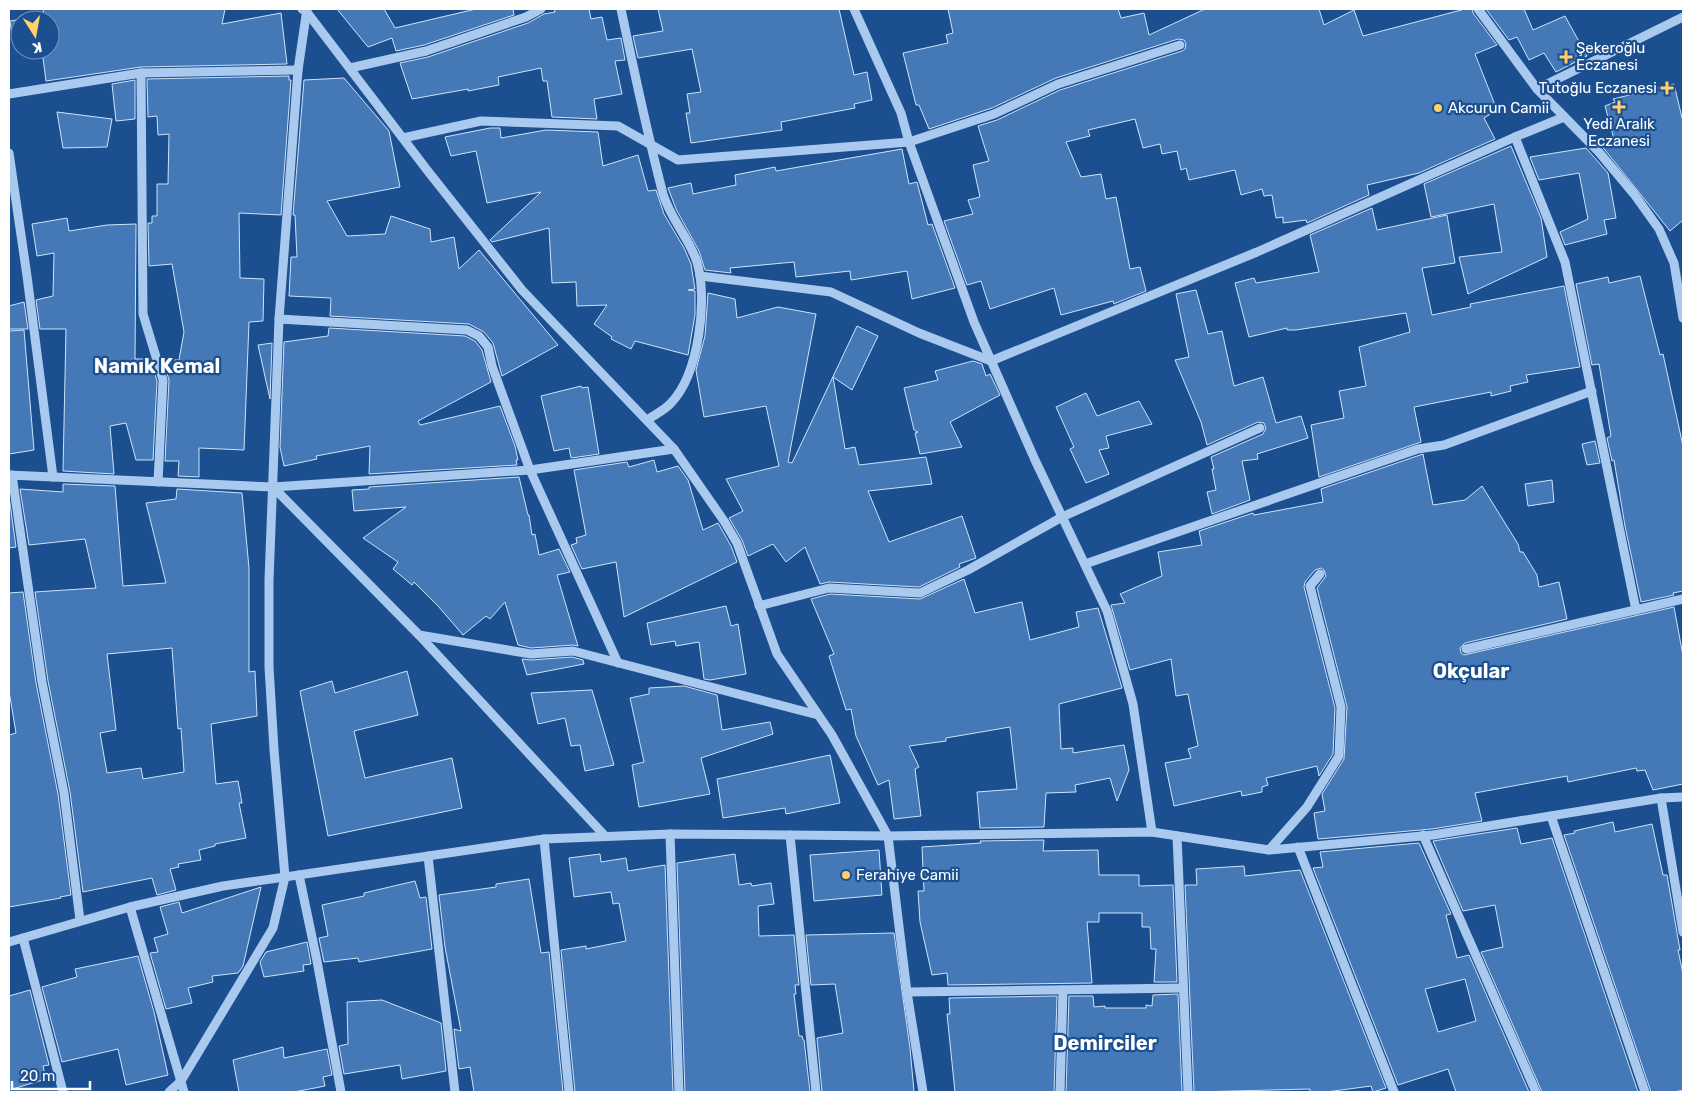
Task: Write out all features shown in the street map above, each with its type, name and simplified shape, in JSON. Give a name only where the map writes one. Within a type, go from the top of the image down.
[{"type":"street","points":[[305,9],[522,290],[674,449],[724,521],[736,543],[777,654],[832,735],[888,836],[907,992],[923,1092]]},
{"type":"street","points":[[169,1092],[181,1081],[273,928],[285,877],[274,750],[270,667],[269,580],[279,319],[298,70],[305,9]]},
{"type":"street","points":[[350,68],[426,52],[525,13],[541,9]]},
{"type":"street","points":[[621,9],[650,144],[664,197],[696,260],[700,276],[702,320],[688,379],[671,403],[647,420]]},
{"type":"street","points":[[854,9],[901,113],[909,142],[974,322],[1035,460],[1107,611],[1133,704],[1152,832]]},
{"type":"street","points":[[1478,9],[1537,89],[1598,151],[1634,194],[1659,229],[1674,263],[1683,318]]},
{"type":"street","points":[[1537,89],[1683,17]]},
{"type":"street","points":[[403,138],[481,121],[618,126],[678,160],[909,142],[994,114],[1058,84],[1180,45]]},
{"type":"street","points":[[9,94],[141,73],[298,70]]},
{"type":"street","points":[[141,73],[143,314],[163,380],[158,482]]},
{"type":"street","points":[[700,276],[831,292],[919,334],[991,361],[1257,252],[1564,117]]},
{"type":"street","points":[[1516,137],[1565,262],[1636,610]]},
{"type":"street","points":[[9,152],[53,477]]},
{"type":"street","points":[[279,319],[467,330],[479,336],[488,347],[492,366],[530,470],[618,663]]},
{"type":"street","points":[[1085,564],[1418,449],[1444,445],[1592,391]]},
{"type":"street","points":[[759,606],[830,588],[920,593],[968,570],[1062,517],[1260,428]]},
{"type":"street","points":[[80,920],[64,793],[42,682],[11,475],[273,487],[530,470],[674,449]]},
{"type":"street","points":[[273,487],[419,635],[605,836]]},
{"type":"street","points":[[1269,850],[1307,807],[1339,756],[1341,707],[1310,586],[1320,574]]},
{"type":"street","points":[[1466,649],[1683,599]]},
{"type":"street","points":[[419,635],[531,654],[573,651],[818,715]]},
{"type":"street","points":[[9,942],[80,920],[223,886],[544,839],[670,834],[888,836],[1152,832],[1269,850],[1423,836],[1661,798],[1683,797]]},
{"type":"street","points":[[1661,798],[1683,932]]},
{"type":"street","points":[[1552,816],[1645,1092]]},
{"type":"street","points":[[670,834],[679,1092]]},
{"type":"street","points":[[790,835],[816,1092]]},
{"type":"street","points":[[1177,836],[1188,1092]]},
{"type":"street","points":[[1423,836],[1536,1092]]},
{"type":"street","points":[[544,839],[569,1092]]},
{"type":"street","points":[[1298,848],[1394,1092]]},
{"type":"street","points":[[428,856],[455,1092]]},
{"type":"street","points":[[299,875],[341,1092]]},
{"type":"street","points":[[130,907],[184,1092]]},
{"type":"street","points":[[23,938],[63,1092]]},
{"type":"street","points":[[907,992],[1184,988]]},
{"type":"street","points":[[1060,1092],[1062,990]]},
{"type":"building","points":[[225,9],[222,24],[281,13],[287,64],[141,67],[46,81],[43,60],[60,60],[60,10],[43,10]]},
{"type":"building","points":[[337,9],[384,9],[395,28],[476,9],[513,9],[514,15],[424,45],[396,51],[392,38],[368,47]]},
{"type":"building","points":[[554,9],[589,9],[591,19],[602,17],[607,40],[621,38],[625,60],[615,61],[622,94],[594,99],[597,119],[552,117],[547,81],[543,81],[541,68],[498,77],[499,85],[412,99],[400,63],[428,57],[528,23],[544,14],[555,12]]},
{"type":"building","points":[[658,9],[839,9],[854,75],[867,72],[872,100],[854,104],[855,108],[781,122],[782,130],[691,143],[686,113],[690,113],[687,94],[701,92],[692,49],[638,58],[633,36],[663,31]]},
{"type":"building","points":[[948,9],[1118,9],[1121,18],[1144,13],[1149,35],[1205,9],[1319,9],[1324,25],[1354,10],[1363,36],[1465,9],[1472,9],[1497,45],[1475,54],[1497,110],[1484,118],[1495,139],[1419,173],[1367,185],[1369,195],[1307,223],[1306,220],[1283,223],[1283,217],[1276,218],[1272,195],[1264,196],[1262,189],[1241,195],[1235,170],[1189,180],[1186,168],[1181,170],[1177,151],[1162,154],[1160,144],[1143,148],[1135,119],[1088,130],[1090,136],[1066,142],[1081,177],[1101,174],[1106,199],[1116,197],[1130,269],[1140,267],[1146,291],[1114,304],[1113,301],[1061,315],[1054,288],[990,309],[981,281],[967,285],[944,221],[973,214],[968,200],[980,197],[973,165],[989,161],[978,126],[997,120],[1060,90],[1182,51],[1185,49],[1186,44],[1184,40],[1178,39],[1056,78],[992,108],[929,129],[919,105],[916,105],[903,53],[948,43],[946,35],[953,33]]},
{"type":"building","points":[[1486,9],[1524,9],[1533,30],[1565,16],[1587,56],[1556,72],[1544,53],[1529,60],[1517,37],[1509,40]]},
{"type":"building","points":[[289,76],[289,80],[291,80],[281,215],[239,213],[240,278],[264,279],[263,321],[249,322],[244,450],[199,448],[199,477],[178,476],[179,461],[165,461],[169,380],[163,360],[179,360],[184,332],[172,264],[149,266],[148,223],[152,223],[152,216],[157,216],[157,184],[168,184],[169,134],[158,135],[157,116],[148,117],[147,79]]},
{"type":"building","points":[[344,78],[389,131],[400,187],[327,201],[347,236],[385,234],[391,216],[430,229],[431,242],[454,237],[459,269],[479,250],[558,345],[502,376],[493,343],[484,332],[469,324],[330,316],[331,298],[289,296],[291,257],[297,257],[295,215],[293,215],[304,80]]},
{"type":"building","points":[[135,80],[135,119],[116,121],[112,84]]},
{"type":"building","points":[[1674,84],[1683,122],[1683,220],[1670,231],[1601,145],[1615,143],[1605,106],[1615,102],[1613,99]]},
{"type":"building","points":[[57,112],[112,119],[107,147],[63,148]]},
{"type":"building","points":[[490,128],[500,128],[501,138],[546,130],[598,132],[603,166],[638,155],[648,191],[656,190],[664,214],[691,264],[695,289],[688,290],[695,291],[695,315],[688,355],[635,341],[631,349],[611,339],[612,337],[594,324],[607,305],[577,306],[576,282],[552,283],[549,228],[492,242],[490,240],[541,192],[487,203],[476,151],[451,156],[445,137]]},
{"type":"building","points":[[1511,146],[1541,218],[1547,257],[1468,294],[1459,257],[1502,252],[1494,204],[1431,217],[1424,184]]},
{"type":"building","points":[[1586,148],[1608,173],[1616,218],[1604,220],[1607,234],[1565,245],[1560,232],[1588,219],[1579,173],[1539,180],[1530,157]]},
{"type":"building","points":[[902,149],[909,184],[917,182],[928,225],[932,224],[955,288],[912,299],[907,271],[851,280],[850,271],[796,277],[794,262],[730,268],[731,273],[705,270],[699,251],[676,209],[668,188],[691,183],[693,194],[736,185],[735,175],[775,167],[776,171]]},
{"type":"building","points":[[1372,208],[1377,230],[1447,215],[1455,263],[1422,268],[1432,315],[1471,307],[1470,304],[1564,286],[1580,367],[1526,375],[1528,382],[1510,386],[1511,391],[1491,396],[1491,392],[1414,407],[1421,442],[1319,477],[1311,425],[1344,418],[1339,391],[1366,386],[1359,347],[1410,332],[1406,313],[1296,330],[1287,330],[1287,328],[1249,337],[1235,283],[1254,278],[1256,283],[1319,272],[1310,235]]},
{"type":"building","points":[[67,218],[69,231],[107,225],[136,224],[135,359],[150,359],[157,381],[153,460],[136,460],[126,423],[110,426],[114,474],[63,471],[66,329],[40,329],[36,300],[53,296],[54,253],[37,256],[32,224]]},
{"type":"building","points":[[1640,276],[1660,355],[1663,354],[1683,446],[1683,591],[1673,593],[1674,595],[1641,602],[1625,526],[1614,460],[1612,461],[1607,438],[1611,436],[1599,364],[1592,365],[1576,284],[1608,277],[1609,283]]},
{"type":"building","points":[[1196,290],[1208,334],[1222,331],[1234,386],[1263,377],[1276,423],[1301,416],[1308,438],[1257,454],[1258,459],[1242,461],[1250,500],[1212,514],[1207,492],[1216,490],[1211,457],[1263,434],[1266,428],[1264,423],[1258,422],[1207,445],[1201,422],[1175,360],[1189,357],[1176,294]]},
{"type":"building","points":[[708,293],[735,299],[737,318],[778,307],[816,314],[788,462],[792,463],[857,326],[878,336],[852,390],[833,377],[845,449],[855,447],[859,465],[926,457],[932,484],[868,491],[889,542],[962,516],[976,558],[959,564],[960,567],[919,587],[829,582],[820,584],[805,547],[786,562],[773,544],[748,556],[742,540],[729,518],[743,511],[726,479],[779,466],[766,406],[704,417],[696,370],[705,336]]},
{"type":"building","points":[[24,302],[28,329],[9,329],[9,306]]},
{"type":"building","points":[[329,328],[465,336],[475,341],[482,350],[491,382],[418,421],[420,425],[500,406],[515,446],[518,460],[516,460],[517,465],[369,474],[370,446],[316,456],[317,459],[284,466],[280,447],[284,342],[328,336]]},
{"type":"building","points":[[24,330],[34,450],[9,454],[9,331]]},
{"type":"building","points":[[272,343],[270,399],[258,345]]},
{"type":"building","points":[[973,361],[982,364],[986,376],[990,374],[1000,395],[950,422],[962,447],[920,454],[915,433],[918,432],[914,430],[904,388],[938,380],[935,371]]},
{"type":"building","points":[[581,386],[582,388],[588,387],[599,454],[571,458],[569,448],[554,451],[541,396]]},
{"type":"building","points":[[1086,393],[1097,416],[1139,401],[1152,424],[1106,436],[1109,448],[1099,450],[1109,474],[1086,483],[1070,449],[1074,447],[1056,407]]},
{"type":"building","points":[[1595,441],[1600,463],[1587,465],[1582,444]]},
{"type":"building","points":[[1423,454],[1433,505],[1465,500],[1482,486],[1518,544],[1520,552],[1523,552],[1537,575],[1539,587],[1559,582],[1567,619],[1465,643],[1460,648],[1461,653],[1464,655],[1674,607],[1683,656],[1683,784],[1653,790],[1645,770],[1637,771],[1636,768],[1568,782],[1567,776],[1475,793],[1482,821],[1432,829],[1318,839],[1314,813],[1325,811],[1322,794],[1344,759],[1347,707],[1317,588],[1326,576],[1321,568],[1315,570],[1305,582],[1304,587],[1335,708],[1333,754],[1319,776],[1317,766],[1266,778],[1268,785],[1262,787],[1262,792],[1242,796],[1241,791],[1174,806],[1165,763],[1191,758],[1188,749],[1198,746],[1188,694],[1176,696],[1171,659],[1130,670],[1111,605],[1125,603],[1120,594],[1162,576],[1158,552],[1202,545],[1199,531],[1253,513],[1254,515],[1323,502],[1321,489]]},
{"type":"building","points":[[654,460],[657,472],[678,466],[688,480],[703,530],[718,523],[731,546],[737,562],[624,617],[616,562],[582,569],[571,545],[577,543],[576,538],[586,535],[574,470],[627,462],[629,467]]},
{"type":"building","points":[[519,477],[532,535],[535,534],[539,555],[559,549],[570,572],[557,575],[578,646],[531,648],[518,645],[505,602],[490,619],[486,616],[463,635],[414,582],[412,585],[393,569],[398,562],[363,538],[406,507],[354,511],[352,490],[369,489],[369,487]]},
{"type":"building","points":[[1552,480],[1554,502],[1528,506],[1525,484]]},
{"type":"building","points":[[63,484],[115,486],[123,586],[166,583],[146,503],[176,499],[177,489],[242,493],[249,568],[249,672],[255,671],[257,716],[211,724],[216,784],[238,781],[242,803],[239,803],[246,838],[215,844],[215,846],[199,850],[201,860],[178,864],[179,867],[170,869],[176,890],[157,895],[152,878],[83,892],[70,792],[48,681],[35,592],[96,588],[85,539],[29,545],[20,489],[63,492]],"holes":[[[172,648],[178,729],[181,728],[184,772],[143,779],[141,768],[107,773],[100,733],[116,730],[107,654]]]},
{"type":"building","points":[[9,496],[16,547],[9,548]]},
{"type":"building","points":[[964,579],[975,613],[1022,602],[1030,640],[1079,627],[1076,612],[1098,608],[1122,688],[1059,704],[1061,749],[1073,748],[1073,753],[1124,745],[1129,770],[1117,801],[1110,778],[1075,785],[1076,792],[1046,793],[1044,827],[980,828],[977,792],[1017,789],[1010,727],[946,738],[946,741],[909,746],[919,767],[915,769],[921,816],[894,819],[889,780],[878,785],[856,736],[851,709],[846,710],[829,656],[834,654],[811,599],[830,594],[920,599]]},
{"type":"building","points":[[23,592],[36,683],[58,794],[71,895],[9,907],[9,735],[16,733],[9,691],[9,593]]},
{"type":"building","points":[[726,606],[731,626],[738,624],[746,674],[710,680],[704,679],[699,642],[676,646],[675,641],[651,645],[647,623]]},
{"type":"building","points":[[572,657],[583,660],[584,664],[527,675],[522,659],[531,660]]},
{"type":"building","points":[[407,671],[418,715],[354,731],[365,778],[452,758],[462,808],[328,836],[300,691],[332,681],[335,693]]},
{"type":"building","points":[[684,686],[717,695],[722,730],[770,722],[773,734],[701,758],[710,794],[639,807],[632,765],[644,762],[630,698],[649,694],[649,688]]},
{"type":"building","points":[[592,690],[614,765],[585,771],[580,745],[571,746],[565,718],[538,724],[531,693]]},
{"type":"building","points":[[830,755],[840,803],[786,814],[785,808],[723,818],[717,779]]},
{"type":"building","points":[[1613,822],[1615,832],[1652,824],[1663,875],[1667,875],[1683,974],[1683,1090],[1651,1092],[1564,835]]},
{"type":"building","points":[[1517,828],[1521,844],[1552,838],[1638,1092],[1542,1092],[1481,952],[1503,947],[1495,905],[1463,911],[1433,841]]},
{"type":"building","points":[[1044,840],[1043,851],[1098,850],[1099,875],[1139,875],[1139,886],[1173,885],[1177,982],[1154,982],[1156,949],[1151,949],[1150,927],[1142,927],[1142,913],[1099,913],[1099,922],[1087,922],[1092,983],[948,985],[947,973],[932,975],[920,922],[918,891],[924,891],[922,847],[981,843],[980,841]]},
{"type":"building","points":[[1419,843],[1451,914],[1446,915],[1457,958],[1469,955],[1529,1092],[1456,1092],[1448,1069],[1398,1085],[1313,868],[1323,867],[1320,852]],"holes":[[[1465,979],[1476,1021],[1438,1032],[1425,989]]]},
{"type":"building","name":"Ferahiye Camii","points":[[879,850],[882,895],[814,901],[810,855]]},
{"type":"building","points":[[600,854],[601,862],[626,858],[628,871],[665,865],[673,1092],[575,1092],[561,950],[586,946],[586,949],[626,941],[619,903],[613,904],[611,892],[574,897],[569,858]]},
{"type":"building","points":[[735,854],[739,885],[751,883],[752,886],[771,883],[774,904],[758,906],[759,936],[794,935],[799,985],[795,985],[796,994],[794,994],[799,1036],[802,1036],[804,1040],[810,1092],[685,1092],[677,863]]},
{"type":"building","points":[[1244,866],[1245,876],[1300,870],[1386,1088],[1373,1092],[1371,1086],[1326,1092],[1310,1092],[1310,1089],[1194,1092],[1185,885],[1197,885],[1196,869]]},
{"type":"building","points":[[529,879],[541,953],[549,952],[563,1092],[474,1092],[470,1067],[459,1069],[454,1029],[461,1031],[445,947],[439,895],[496,887],[496,884]]},
{"type":"building","points":[[415,881],[420,898],[426,897],[432,949],[359,962],[358,958],[324,962],[319,938],[328,936],[322,905],[364,896],[364,893]]},
{"type":"building","points":[[261,887],[243,966],[238,973],[212,976],[213,982],[188,988],[192,1003],[166,1009],[150,953],[158,952],[154,938],[168,934],[160,907],[179,902],[182,913]]},
{"type":"building","points":[[894,933],[910,1048],[914,1092],[822,1092],[817,1038],[843,1033],[835,984],[811,985],[806,935]]},
{"type":"building","points":[[307,942],[311,964],[303,965],[304,971],[264,977],[260,962],[266,952]]},
{"type":"building","points":[[138,956],[154,1012],[168,1075],[126,1085],[118,1049],[62,1062],[42,987],[77,977],[75,969]]},
{"type":"building","points":[[30,990],[49,1065],[43,1066],[46,1079],[9,1090],[9,996]]},
{"type":"building","points":[[1178,994],[1182,1092],[1066,1092],[1069,996],[1093,996],[1094,1007],[1146,1008],[1146,1005],[1152,1006],[1153,995]]},
{"type":"building","points":[[1057,996],[1054,1092],[955,1092],[947,1014],[950,1014],[949,998]]},
{"type":"building","points":[[382,1000],[441,1023],[446,1071],[402,1079],[400,1065],[344,1074],[339,1046],[348,1044],[347,1002]]},
{"type":"building","points":[[283,1047],[284,1058],[327,1049],[332,1075],[323,1077],[325,1086],[294,1092],[239,1092],[233,1060]]},
{"type":"place","name":"Şekeroğlu Eczanesi","points":[[1566,57]]},
{"type":"place","name":"Tutoğlu Eczanesi","points":[[1667,88]]},
{"type":"place","name":"Yedi Aralık Eczanesi","points":[[1619,107]]},
{"type":"place","name":"Akcurun Camii","points":[[1438,108]]},
{"type":"place","name":"Ferahiye Camii","points":[[846,875]]},
{"type":"district","name":"Namık Kemal","points":[[157,366]]},
{"type":"district","name":"Okçular","points":[[1471,671]]},
{"type":"district","name":"Demirciler","points":[[1105,1043]]}]
